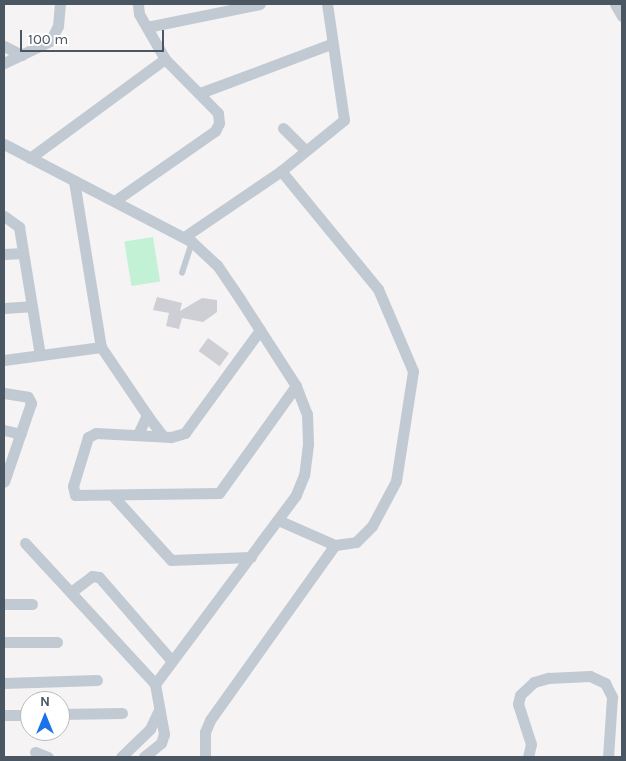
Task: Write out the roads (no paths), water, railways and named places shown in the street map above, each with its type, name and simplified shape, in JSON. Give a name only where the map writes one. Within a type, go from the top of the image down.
[{"type":"street","points":[[4,63],[50,41],[58,26],[60,4]]},
{"type":"street","points":[[116,200],[215,131],[220,123],[218,113],[165,59],[147,28],[138,4]]},
{"type":"street","points":[[147,28],[260,4]]},
{"type":"street","points":[[188,240],[281,171],[304,149],[346,115],[331,44],[327,4]]},
{"type":"street","points":[[615,4],[622,16]]},
{"type":"street","points":[[200,93],[331,44]]},
{"type":"street","points":[[4,46],[22,55]]},
{"type":"street","points":[[30,158],[165,59]]},
{"type":"street","points":[[283,128],[304,149]]},
{"type":"street","points":[[4,144],[74,181],[116,200],[188,240],[217,265],[296,386],[306,414],[305,467],[296,495],[155,684]]},
{"type":"street","points":[[278,520],[335,545],[356,542],[372,526],[396,481],[413,371],[378,289],[281,171]]},
{"type":"street","points":[[74,181],[101,347],[163,436]]},
{"type":"street","points":[[4,216],[19,227],[30,306],[40,355]]},
{"type":"street","points":[[4,254],[23,253]]},
{"type":"street","points":[[4,308],[30,306]]},
{"type":"street","points":[[260,330],[185,433],[163,436],[139,432],[96,433],[85,442],[73,486],[75,495],[113,496],[219,493],[296,386]]},
{"type":"street","points":[[4,360],[101,347]]},
{"type":"street","points":[[4,393],[30,399],[20,434],[6,470],[4,482]]},
{"type":"street","points":[[139,432],[147,415]]},
{"type":"street","points":[[4,430],[20,434]]},
{"type":"street","points":[[113,496],[172,565],[251,557]]},
{"type":"street","points":[[25,543],[155,684],[164,728],[161,742],[145,756],[131,744]]},
{"type":"street","points":[[205,757],[205,732],[210,720],[335,545]]},
{"type":"street","points":[[71,592],[92,576],[99,577],[172,661]]},
{"type":"street","points":[[4,604],[32,604]]},
{"type":"street","points":[[4,642],[57,642]]},
{"type":"street","points":[[528,757],[531,744],[518,704],[520,695],[534,682],[548,678],[590,676],[606,683],[612,697],[608,757]]},
{"type":"street","points":[[4,683],[97,680]]},
{"type":"street","points":[[121,757],[131,744],[150,729],[159,710]]},
{"type":"street","points":[[70,714],[122,713]]},
{"type":"street","points":[[4,715],[20,715]]},
{"type":"street","points":[[35,752],[48,757]]},
{"type":"lane","points":[[182,273],[188,240]]}]
